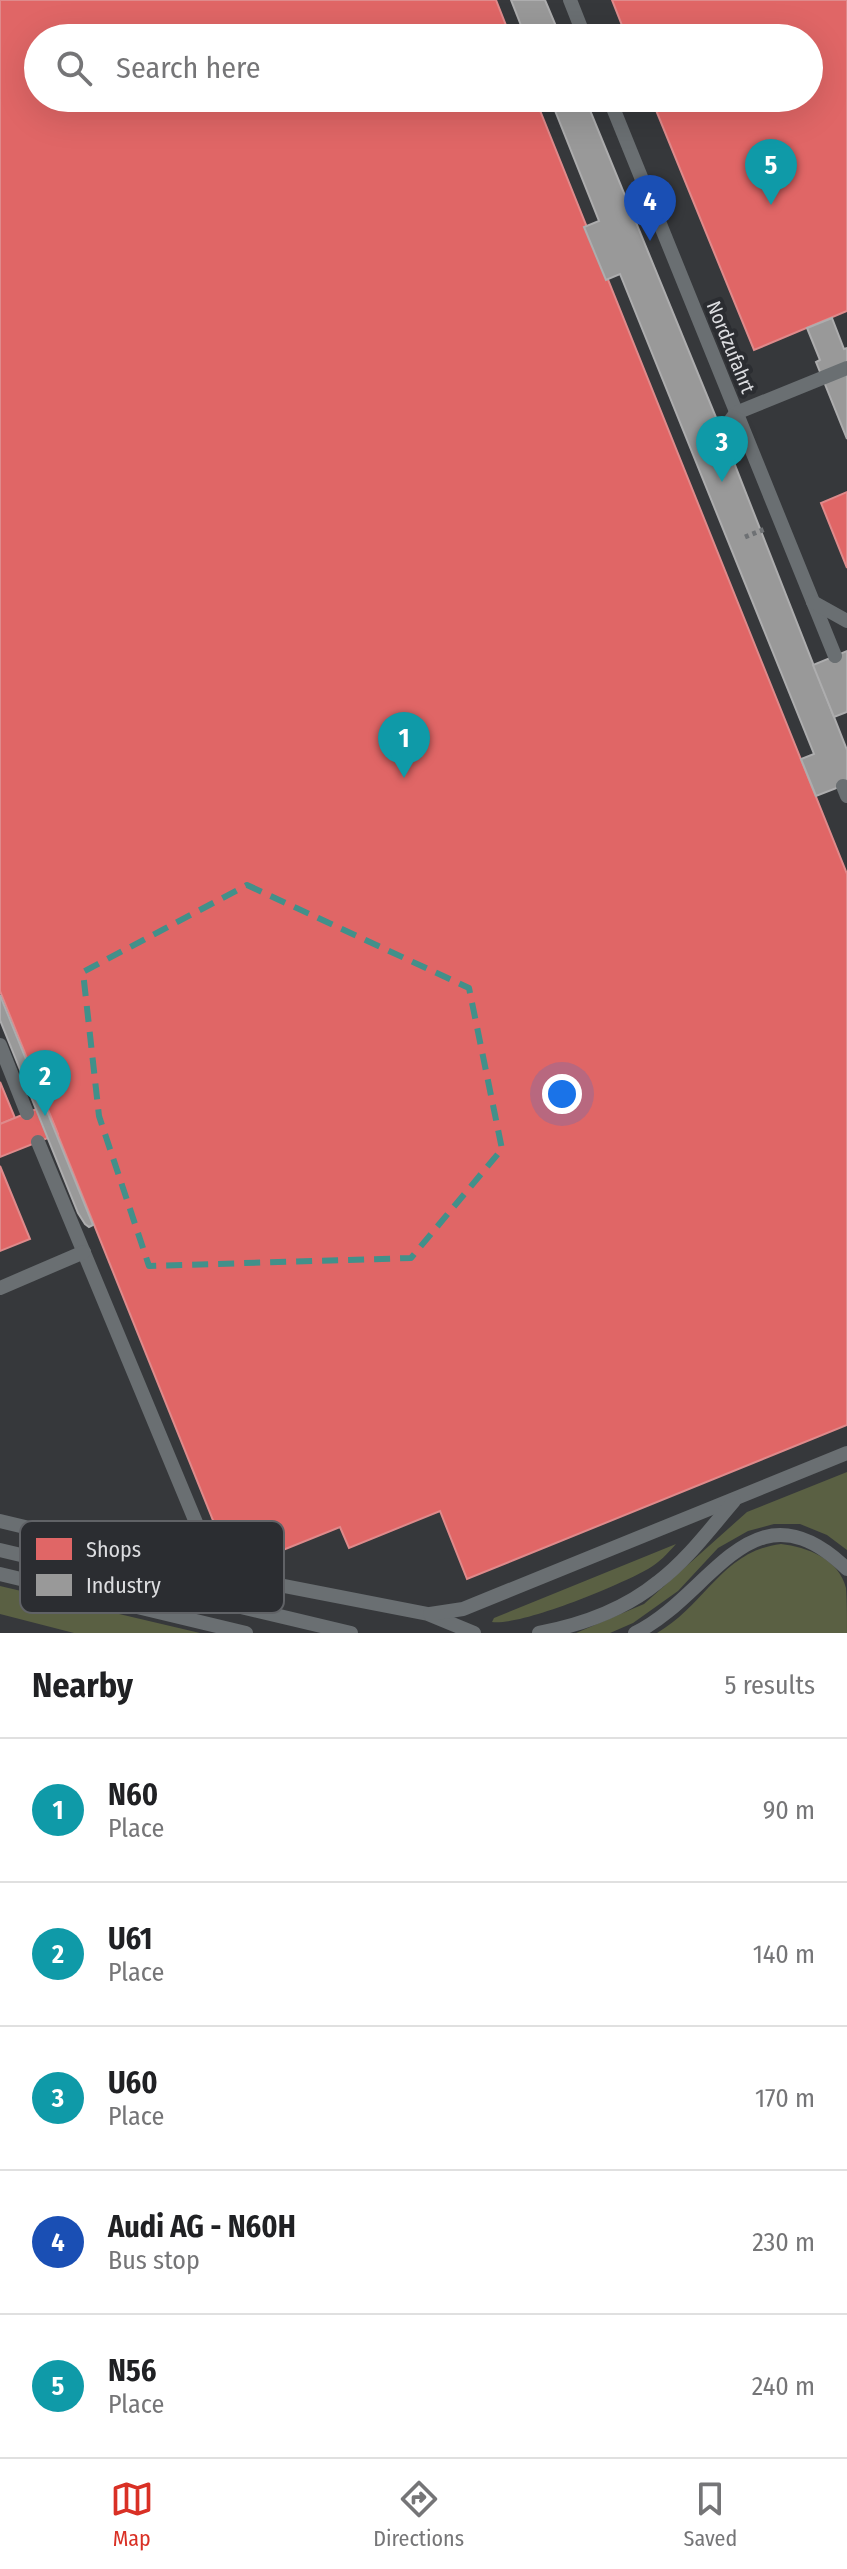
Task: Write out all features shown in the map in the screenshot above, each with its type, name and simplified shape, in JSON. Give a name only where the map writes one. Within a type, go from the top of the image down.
[{"type":"lane","points":[[570,0],[579,24]]},
{"type":"lane","name":"Nordzufahrt","points":[[615,112],[835,656]]},
{"type":"lane","points":[[722,432],[736,413],[847,368]]},
{"type":"lane","points":[[813,602],[847,621]]},
{"type":"lane","points":[[0,1045],[27,1113]]},
{"type":"lane","points":[[38,1142],[195,1521]]},
{"type":"lane","points":[[0,1288],[84,1252]]},
{"type":"lane","points":[[428,1614],[463,1609],[847,1453]]},
{"type":"lane","points":[[539,1633],[563,1629],[610,1611],[658,1583],[737,1498]]},
{"type":"lane","points":[[0,1521],[20,1526]]},
{"type":"lane","points":[[635,1633],[683,1600],[733,1552],[767,1536],[786,1534],[804,1539],[847,1569]]},
{"type":"lane","points":[[0,1550],[20,1555]]},
{"type":"lane","points":[[0,1574],[20,1579]]},
{"type":"lane","points":[[284,1586],[428,1614],[474,1633]]},
{"type":"lane","points":[[163,1613],[246,1633]]},
{"type":"lane","points":[[266,1613],[351,1633]]},
{"type":"path","points":[[745,537],[760,531]]},
{"type":"highlighted area","points":[[247,885],[469,988],[502,1149],[411,1258],[149,1266],[99,1116],[83,972]]},
{"type":"green space","points":[[847,1472],[847,1550],[827,1535],[800,1524],[774,1524],[748,1531],[718,1548],[678,1591],[633,1623],[610,1633],[576,1633],[644,1604],[747,1512]]},
{"type":"green space","points":[[676,1544],[652,1567],[594,1594],[525,1618],[492,1622],[494,1618]]},
{"type":"green space","points":[[781,1544],[821,1556],[837,1569],[846,1588],[847,1633],[657,1633],[674,1622],[743,1557]]},
{"type":"green space","points":[[0,1586],[20,1591],[20,1613],[115,1613],[200,1633],[74,1633],[0,1614]]},
{"type":"building: Shops","points":[[0,0],[496,0],[505,24],[24,24],[24,112],[541,112],[847,874],[847,1425],[467,1579],[440,1511],[349,1548],[340,1527],[284,1550],[284,1521],[213,1521],[0,991]]},
{"type":"building: Shops","points":[[612,0],[847,0],[847,311],[754,350],[657,112],[823,112],[823,24],[621,24]]},
{"type":"building: Shops","points":[[847,492],[847,568],[821,503]]},
{"type":"building: Shops","points":[[0,1082],[15,1118],[0,1124]]},
{"type":"building: Shops","points":[[46,1105],[58,1134],[0,1157],[0,1124]]},
{"type":"building: Shops","points":[[0,1166],[30,1239],[0,1251]]},
{"type":"building: Industry","points":[[511,0],[545,0],[555,24],[520,24]]},
{"type":"building: Industry","points":[[556,112],[591,112],[722,432],[847,750],[847,784],[816,796],[801,759],[814,754],[620,274],[606,280],[584,227],[599,221]]},
{"type":"building: Industry","points":[[832,318],[844,349],[847,348],[847,439],[816,362],[820,360],[807,328]]},
{"type":"building: Industry","points":[[847,651],[847,712],[834,717],[813,665]]},
{"type":"building: Industry","points":[[0,995],[93,1225],[89,1227],[78,1213],[0,1020]]},
{"type":"place","name":"N56","points":[[771,205]]},
{"type":"place","name":"Audi AG - N60H","points":[[650,241]]},
{"type":"place","name":"U60","points":[[722,482]]},
{"type":"place","name":"N60","points":[[404,778]]},
{"type":"place","name":"U61","points":[[45,1116]]}]
